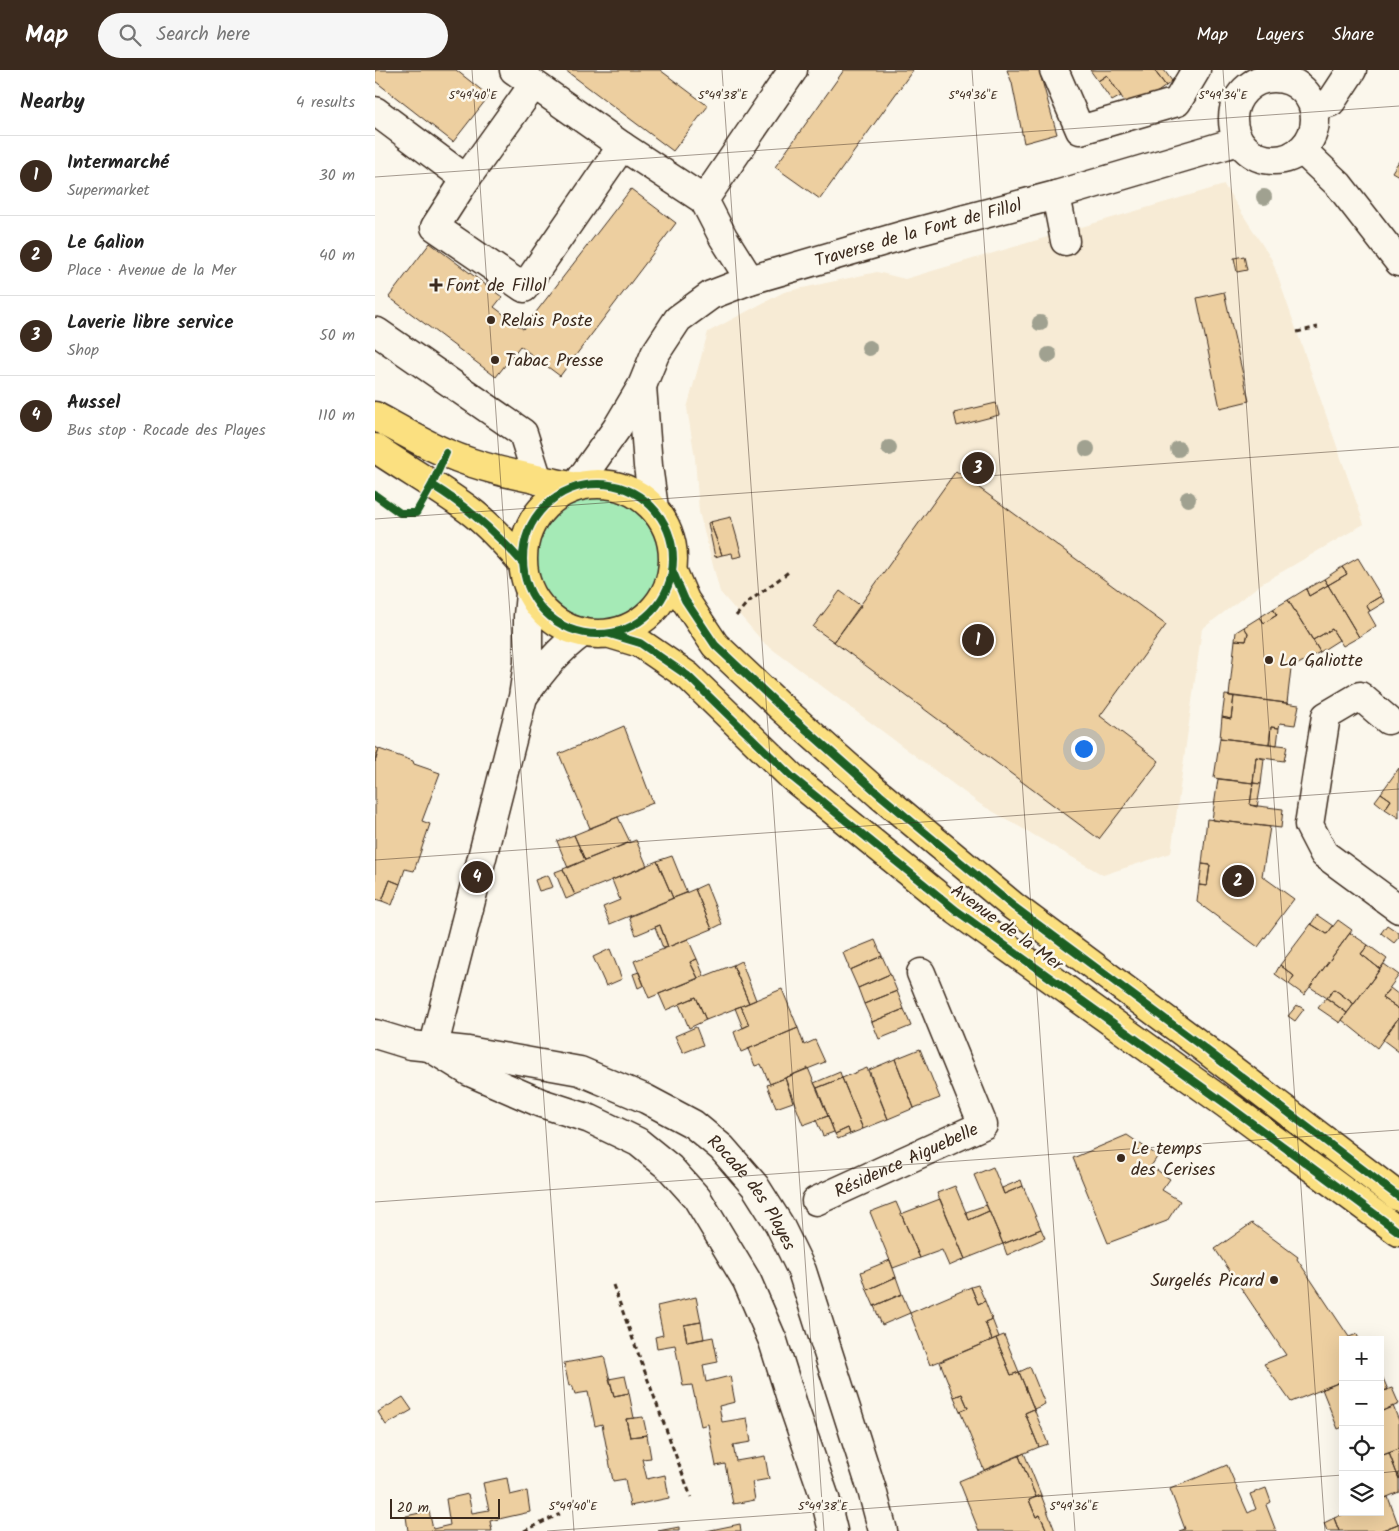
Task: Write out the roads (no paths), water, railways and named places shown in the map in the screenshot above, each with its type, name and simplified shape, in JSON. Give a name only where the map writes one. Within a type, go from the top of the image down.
[{"type":"main road","points":[[375,416],[446,453],[490,468],[575,487]]},
{"type":"main road","points":[[375,448],[447,494],[474,514],[498,535],[522,562]]},
{"type":"main road","points":[[594,482],[613,485],[635,493],[654,508],[667,526],[673,549],[673,572],[666,594],[652,613],[632,627],[610,634],[596,635],[582,633],[561,626],[543,611],[530,593],[522,562],[525,538],[535,515],[553,498],[575,487],[594,482]]},
{"type":"main road","name":"Avenue de la Mer","points":[[673,572],[685,600],[715,645],[784,710],[880,795],[1013,906],[1399,1196]]},
{"type":"main road","name":"Avenue de la Mer","points":[[610,634],[640,643],[688,676],[792,777],[957,911],[1226,1104],[1399,1232]]},
{"type":"street","points":[[704,200],[793,70]]},
{"type":"street","points":[[1054,70],[1081,130],[1177,102],[1196,70]]},
{"type":"street","points":[[1314,108],[1331,102],[1352,70]]},
{"type":"street","points":[[1268,74],[1299,87],[1308,96],[1314,108],[1316,119],[1314,130],[1303,150],[1281,160],[1269,160],[1247,150],[1239,140],[1235,130],[1235,107],[1240,97],[1268,74]]},
{"type":"street","points":[[622,146],[524,288],[435,227],[466,179],[524,77],[622,146],[704,200],[723,238],[750,280]]},
{"type":"street","points":[[375,110],[466,179]]},
{"type":"street","name":"Traverse de la Font de Fillol","points":[[575,487],[617,428],[642,386],[655,354],[679,319],[711,296],[750,280],[909,234],[1056,195],[1239,140]]},
{"type":"street","points":[[1303,150],[1339,185],[1399,262]]},
{"type":"street","points":[[1056,195],[1065,240]]},
{"type":"street","points":[[375,333],[377,332],[523,433],[538,480]]},
{"type":"street","name":"Traverse de la Font de Fillol","points":[[642,386],[648,466],[654,508]]},
{"type":"street","points":[[433,1049],[523,697],[528,663],[530,593]]},
{"type":"street","points":[[523,697],[549,661],[582,633]]},
{"type":"street","points":[[1388,720],[1360,696],[1326,716],[1309,825],[1324,854],[1399,909]]},
{"type":"street","name":"Résidence Aiguebelle","points":[[816,1201],[983,1125],[921,973]]},
{"type":"street","name":"Rocade des Playes","points":[[375,1034],[411,1045],[433,1049],[468,1051],[580,1072],[646,1099],[693,1124],[723,1148],[755,1186],[779,1224],[802,1271],[872,1490],[883,1531]]},
{"type":"street","name":"Rocade des Playes","points":[[433,1049],[479,1076],[541,1103],[590,1119],[638,1142],[670,1168],[697,1198],[747,1281],[773,1341],[825,1498],[833,1531]]},
{"type":"place","name":"Font de Fillol","points":[[436,285]]},
{"type":"place","name":"Relais Poste","points":[[491,320]]},
{"type":"place","name":"Tabac Presse","points":[[495,360]]},
{"type":"place","name":"Laverie libre service","points":[[978,468]]},
{"type":"place","name":"Intermarché","points":[[978,640]]},
{"type":"place","name":"La Galiotte","points":[[1269,660]]},
{"type":"place","name":"Aussel","points":[[477,877]]},
{"type":"place","name":"Le Galion","points":[[1238,881]]},
{"type":"place","name":"Le temps des Cerises","points":[[1121,1158]]},
{"type":"place","name":"Surgelés Picard","points":[[1274,1280]]}]
